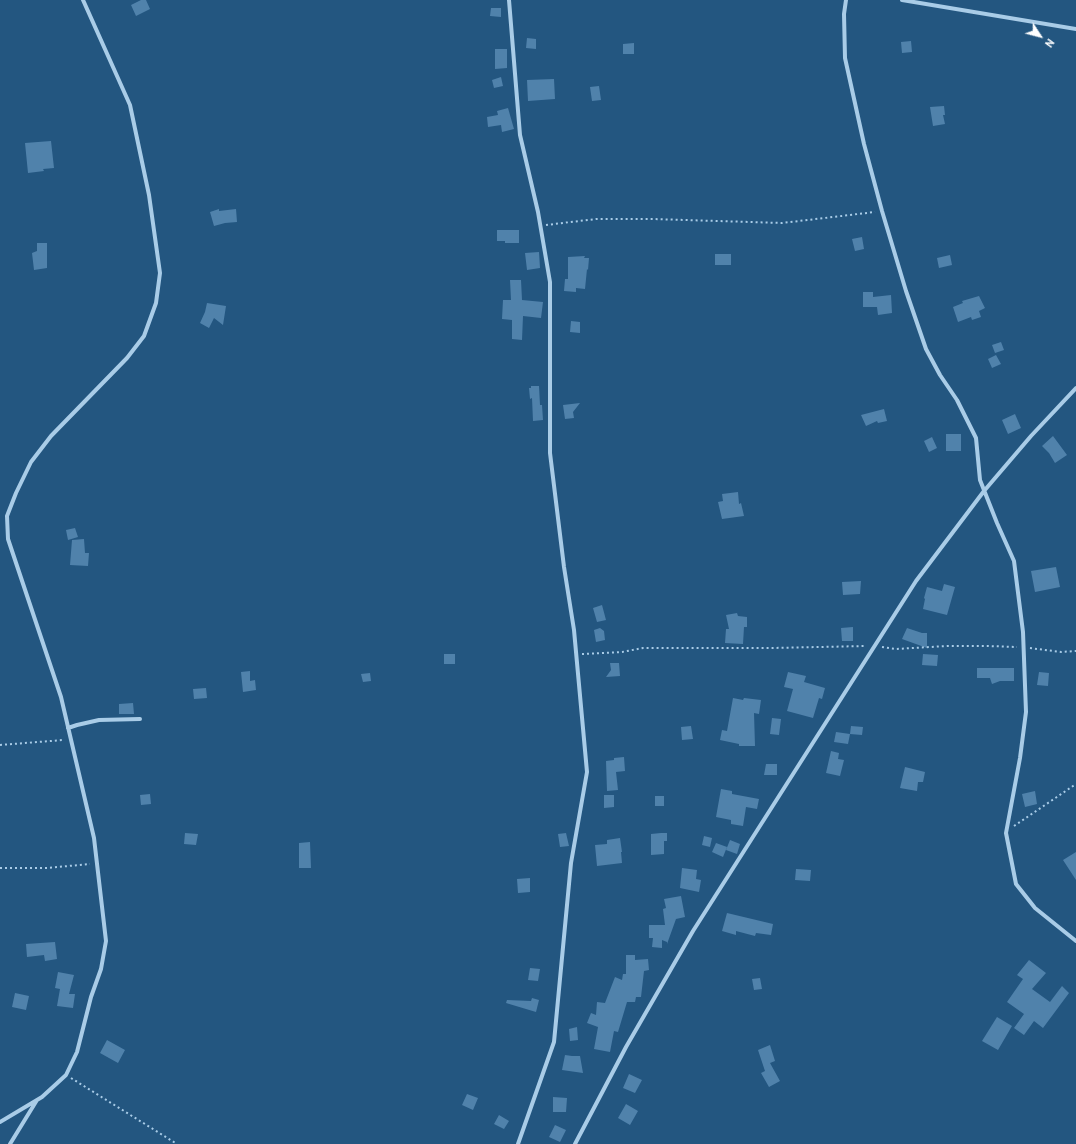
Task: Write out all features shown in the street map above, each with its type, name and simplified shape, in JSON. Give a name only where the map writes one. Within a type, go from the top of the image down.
[{"type":"street","points":[[0,1122],[42,1097],[66,1075],[79,1044],[91,997],[101,969],[106,941],[94,838],[61,697],[8,539],[7,516],[31,462],[50,436],[127,358],[144,336],[156,303],[160,273],[150,195],[130,105],[83,0]]},
{"type":"street","points":[[509,0],[520,134],[540,226],[550,282],[550,453],[564,567],[577,655],[587,772],[571,863],[554,1042],[518,1144]]},
{"type":"street","points":[[846,0],[844,14],[845,58],[864,144],[882,211],[906,291],[926,349],[940,375],[957,400],[976,438],[980,480],[1014,561],[1023,632],[1026,712],[1020,758],[1006,833],[1016,884],[1035,908],[1076,941]]},
{"type":"street","points":[[902,0],[1076,29]]},
{"type":"street","points":[[575,1144],[626,1047],[693,931],[916,581],[984,491],[1030,436],[1076,388]]},
{"type":"street","points":[[68,728],[77,724],[99,720],[140,719]]},
{"type":"street","points":[[10,1144],[37,1100]]},
{"type":"path","points":[[540,226],[596,219],[782,223],[882,211]]},
{"type":"path","points":[[577,655],[599,652],[622,652],[643,648],[875,646],[896,649],[946,646],[988,646],[1061,652],[1076,651]]},
{"type":"path","points":[[0,745],[71,740]]},
{"type":"path","points":[[1006,833],[1022,820],[1076,784]]},
{"type":"path","points":[[0,868],[47,868],[97,863]]},
{"type":"path","points":[[66,1075],[177,1144]]},
{"type":"building","points":[[141,0],[146,0],[150,9],[136,16],[131,5]]},
{"type":"building","points":[[491,8],[501,8],[501,17],[490,16]]},
{"type":"building","points":[[527,38],[536,39],[536,49],[526,48]]},
{"type":"building","points":[[911,41],[912,52],[902,53],[901,42]]},
{"type":"building","points":[[634,43],[634,54],[623,54],[623,44]]},
{"type":"building","points":[[495,49],[507,49],[507,68],[495,69]]},
{"type":"building","points":[[501,77],[503,86],[494,88],[492,80]]},
{"type":"building","points":[[554,79],[555,99],[528,101],[527,80]]},
{"type":"building","points":[[599,86],[601,100],[592,101],[590,87]]},
{"type":"building","points":[[944,106],[945,115],[943,115],[945,124],[933,126],[930,107]]},
{"type":"building","points":[[508,108],[514,129],[502,132],[501,125],[488,127],[487,117],[498,115],[497,111]]},
{"type":"building","points":[[51,141],[54,168],[28,173],[25,143]]},
{"type":"building","points":[[219,209],[219,211],[236,209],[237,222],[214,226],[210,212]]},
{"type":"building","points":[[497,230],[519,230],[519,243],[505,243],[505,241],[497,241]]},
{"type":"building","points":[[862,237],[864,249],[855,251],[852,239]]},
{"type":"building","points":[[37,243],[47,243],[47,268],[34,270],[32,253],[37,251]]},
{"type":"building","points":[[539,252],[540,268],[527,270],[525,253]]},
{"type":"building","points":[[715,254],[731,254],[731,265],[715,265]]},
{"type":"building","points":[[950,255],[952,265],[939,268],[937,258]]},
{"type":"building","points":[[585,256],[584,258],[589,258],[585,289],[576,288],[576,292],[564,291],[565,279],[568,279],[568,257]]},
{"type":"building","points":[[510,280],[521,280],[522,300],[543,302],[541,318],[523,316],[522,340],[512,339],[512,320],[502,319],[503,300],[511,300]]},
{"type":"building","points":[[863,292],[873,292],[873,297],[891,295],[892,313],[878,315],[877,307],[863,307]]},
{"type":"building","points":[[979,296],[985,308],[979,311],[981,317],[972,320],[971,317],[958,322],[953,307],[963,303],[962,301]]},
{"type":"building","points":[[207,303],[226,306],[223,325],[214,318],[209,328],[200,323]]},
{"type":"building","points":[[571,321],[580,322],[580,333],[570,332]]},
{"type":"building","points":[[1001,342],[1004,350],[995,353],[992,345]]},
{"type":"building","points":[[996,355],[1001,364],[992,368],[988,359]]},
{"type":"building","points":[[531,386],[539,386],[540,405],[542,405],[543,420],[533,421],[532,398],[530,399],[529,388],[531,388]]},
{"type":"building","points":[[580,403],[573,412],[574,418],[565,419],[563,405]]},
{"type":"building","points":[[884,409],[887,421],[878,423],[877,421],[866,426],[861,415]]},
{"type":"building","points":[[1015,414],[1021,428],[1008,434],[1002,420]]},
{"type":"building","points":[[946,434],[961,434],[961,451],[946,451]]},
{"type":"building","points":[[1053,436],[1067,455],[1055,463],[1049,453],[1042,446]]},
{"type":"building","points":[[932,437],[937,448],[929,452],[924,441]]},
{"type":"building","points":[[738,492],[739,504],[741,503],[744,516],[722,519],[718,502],[723,501],[722,494]]},
{"type":"building","points":[[75,528],[78,537],[68,540],[66,530]]},
{"type":"building","points":[[84,539],[85,553],[89,553],[88,566],[70,565],[72,540]]},
{"type":"building","points":[[1056,567],[1060,587],[1035,592],[1031,571]]},
{"type":"building","points":[[861,581],[860,594],[843,595],[842,582]]},
{"type":"building","points":[[944,584],[955,587],[947,615],[923,609],[927,587],[942,591]]},
{"type":"building","points":[[602,605],[606,620],[597,622],[593,608]]},
{"type":"building","points":[[737,613],[738,616],[747,617],[747,627],[744,627],[743,644],[725,643],[726,629],[729,629],[726,615]]},
{"type":"building","points":[[853,627],[853,641],[842,641],[841,628]]},
{"type":"building","points":[[600,628],[604,631],[605,640],[596,642],[594,630]]},
{"type":"building","points":[[907,628],[922,633],[927,633],[927,648],[902,639]]},
{"type":"building","points":[[444,654],[455,654],[455,664],[444,664]]},
{"type":"building","points":[[923,654],[938,655],[937,666],[922,665]]},
{"type":"building","points":[[610,663],[619,663],[620,676],[606,677],[611,670]]},
{"type":"building","points":[[977,668],[1014,668],[1014,681],[1000,681],[992,684],[990,678],[977,678]]},
{"type":"building","points":[[250,671],[250,681],[255,680],[256,690],[243,692],[241,672]]},
{"type":"building","points":[[788,672],[806,676],[804,682],[825,688],[822,699],[819,698],[813,718],[787,711],[793,689],[784,687]]},
{"type":"building","points":[[1039,672],[1049,673],[1048,686],[1037,685]]},
{"type":"building","points":[[370,673],[371,681],[363,682],[361,674]]},
{"type":"building","points":[[206,688],[207,698],[194,699],[193,689]]},
{"type":"building","points":[[733,698],[743,700],[744,698],[761,700],[759,714],[754,713],[755,746],[739,746],[739,744],[720,740],[722,730],[727,731]]},
{"type":"building","points":[[133,703],[134,714],[119,714],[119,704]]},
{"type":"building","points":[[772,718],[781,719],[779,735],[770,734]]},
{"type":"building","points":[[691,726],[693,739],[682,740],[681,727]]},
{"type":"building","points":[[851,726],[863,727],[862,735],[850,734]]},
{"type":"building","points":[[836,732],[850,734],[848,744],[834,742]]},
{"type":"building","points":[[831,751],[839,753],[838,759],[844,760],[840,776],[826,773]]},
{"type":"building","points":[[624,757],[625,771],[616,772],[618,790],[607,791],[606,761]]},
{"type":"building","points":[[766,764],[777,764],[777,775],[764,775]]},
{"type":"building","points":[[905,767],[925,772],[923,782],[918,782],[917,791],[900,788]]},
{"type":"building","points":[[721,789],[732,791],[732,794],[759,799],[757,809],[746,807],[743,826],[731,824],[731,820],[716,817]]},
{"type":"building","points":[[1035,791],[1037,804],[1025,807],[1022,794]]},
{"type":"building","points":[[150,794],[151,804],[141,805],[140,795]]},
{"type":"building","points":[[604,795],[614,795],[614,807],[604,808]]},
{"type":"building","points":[[655,796],[664,796],[664,806],[655,806]]},
{"type":"building","points":[[185,833],[198,834],[196,845],[184,844]]},
{"type":"building","points":[[566,833],[569,846],[560,847],[558,834]]},
{"type":"building","points":[[667,833],[667,841],[664,841],[664,854],[651,855],[651,834]]},
{"type":"building","points":[[704,836],[712,838],[710,847],[702,845]]},
{"type":"building","points":[[620,838],[622,863],[597,866],[595,845],[607,844],[607,840]]},
{"type":"building","points":[[730,840],[740,844],[737,854],[726,850]]},
{"type":"building","points":[[310,842],[311,868],[299,868],[299,843]]},
{"type":"building","points":[[716,843],[727,847],[723,857],[712,852]]},
{"type":"building","points":[[1076,852],[1076,880],[1063,860]]},
{"type":"building","points":[[682,868],[697,870],[696,879],[701,880],[699,892],[680,888]]},
{"type":"building","points":[[796,869],[811,870],[810,881],[795,880]]},
{"type":"building","points":[[530,878],[530,892],[518,893],[517,879]]},
{"type":"building","points":[[681,896],[685,917],[676,919],[667,944],[667,942],[662,940],[662,948],[652,947],[653,938],[649,938],[649,925],[665,925],[663,909],[666,908],[664,899]]},
{"type":"building","points":[[727,913],[773,924],[771,935],[756,933],[755,936],[736,931],[736,935],[722,931]]},
{"type":"building","points":[[55,942],[57,959],[45,961],[44,955],[27,957],[26,944]]},
{"type":"building","points":[[626,955],[635,955],[635,960],[648,959],[649,970],[644,971],[641,997],[636,997],[635,1002],[627,1002],[618,1032],[614,1031],[610,1052],[594,1049],[598,1027],[587,1023],[591,1013],[596,1015],[597,1002],[605,1003],[615,977],[622,980],[623,974],[626,974]]},
{"type":"building","points":[[1029,960],[1046,973],[1032,989],[1050,1002],[1062,986],[1069,993],[1043,1028],[1034,1021],[1024,1035],[1014,1028],[1024,1014],[1007,1002],[1023,979],[1017,975]]},
{"type":"building","points":[[530,968],[540,969],[538,981],[528,980]]},
{"type":"building","points":[[58,972],[74,975],[69,994],[75,994],[73,1008],[57,1006],[60,989],[55,988]]},
{"type":"building","points":[[760,978],[762,989],[754,990],[752,979]]},
{"type":"building","points":[[15,993],[29,996],[26,1010],[12,1007]]},
{"type":"building","points":[[532,998],[539,1000],[536,1012],[506,1003],[507,1000],[531,1001]]},
{"type":"building","points":[[997,1017],[1012,1026],[998,1050],[982,1041]]},
{"type":"building","points":[[577,1027],[578,1040],[570,1041],[569,1029]]},
{"type":"building","points":[[107,1040],[125,1050],[118,1063],[100,1053]]},
{"type":"building","points":[[770,1045],[775,1061],[770,1063],[780,1081],[769,1087],[761,1073],[765,1071],[758,1050]]},
{"type":"building","points":[[565,1055],[580,1056],[583,1073],[562,1070]]},
{"type":"building","points":[[629,1074],[642,1080],[635,1093],[623,1088]]},
{"type":"building","points":[[467,1094],[478,1098],[473,1110],[462,1105]]},
{"type":"building","points":[[553,1097],[567,1098],[566,1112],[553,1112]]},
{"type":"building","points":[[626,1104],[638,1111],[630,1125],[618,1118]]},
{"type":"building","points":[[499,1115],[509,1121],[504,1129],[494,1124]]},
{"type":"building","points":[[555,1125],[566,1130],[560,1142],[549,1137]]}]
